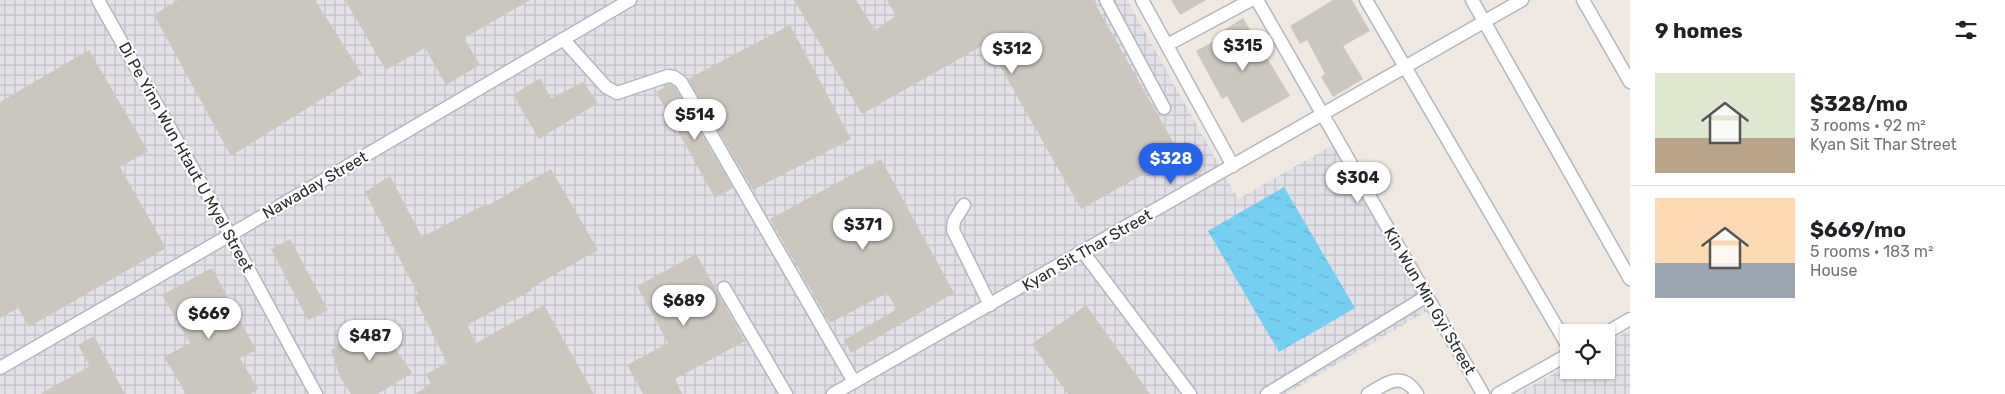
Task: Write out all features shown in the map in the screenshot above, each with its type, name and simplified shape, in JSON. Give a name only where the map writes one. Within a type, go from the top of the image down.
[{"type":"street","name":"Di Pe Yinn Wun Htaut U Myel Street","points":[[98,0],[230,235],[316,394]]},
{"type":"street","name":"Nawaday Street","points":[[0,368],[630,0]]},
{"type":"street","points":[[1106,0],[1164,108]]},
{"type":"street","points":[[1142,0],[1234,166]]},
{"type":"street","points":[[1167,45],[1251,0]]},
{"type":"street","name":"Kin Wun Min Gyi Street","points":[[1257,0],[1483,394]]},
{"type":"street","points":[[1366,0],[1560,333]]},
{"type":"street","points":[[1472,0],[1630,279]]},
{"type":"street","name":"Kyan Sit Thar Street","points":[[833,394],[1522,0]]},
{"type":"street","points":[[1584,0],[1630,82]]},
{"type":"street","points":[[564,39],[606,87],[617,93],[668,76],[674,77],[681,82],[854,382]]},
{"type":"street","points":[[964,205],[954,221],[953,230],[990,305]]},
{"type":"street","points":[[1083,252],[1190,394]]},
{"type":"street","points":[[724,288],[786,394]]},
{"type":"street","points":[[1267,394],[1427,296]]},
{"type":"street","points":[[1615,328],[1630,320]]},
{"type":"street","points":[[1498,394],[1560,359]]},
{"type":"street","points":[[1368,394],[1395,380],[1401,380],[1411,385],[1417,394]]},
{"type":"shaded area","points":[[0,0],[1127,0],[1238,199],[1333,145],[1427,311],[1286,394],[0,394]]},
{"type":"shaded area","points":[[1630,330],[1630,394],[1517,394],[1560,370],[1560,379],[1615,379],[1615,338]]},
{"type":"water","points":[[1284,187],[1355,308],[1279,352],[1208,231]]},
{"type":"building","points":[[178,0],[315,0],[362,74],[231,156],[154,15]]},
{"type":"building","points":[[345,0],[530,0],[464,38],[480,65],[446,85],[425,48],[386,70]]},
{"type":"building","points":[[794,0],[856,0],[875,30],[896,16],[887,0],[1093,0],[1180,154],[1081,209],[987,43],[862,114]]},
{"type":"building","points":[[1171,0],[1206,0],[1180,15]]},
{"type":"building","points":[[1333,0],[1352,0],[1370,31],[1343,46],[1363,79],[1333,97],[1321,77],[1325,74],[1307,40],[1300,44],[1290,26]]},
{"type":"building","points":[[1243,18],[1290,96],[1242,123],[1227,96],[1222,99],[1196,51],[1227,34],[1224,30]]},
{"type":"building","points":[[790,25],[851,139],[753,190],[688,79]]},
{"type":"building","points":[[89,50],[148,151],[120,167],[166,248],[29,327],[18,308],[0,318],[0,102]]},
{"type":"building","points":[[540,78],[551,98],[583,82],[598,103],[539,139],[513,95]]},
{"type":"building","points":[[669,84],[675,88],[733,188],[715,198],[656,92]]},
{"type":"building","points":[[881,159],[954,293],[851,353],[844,340],[897,309],[887,293],[830,323],[770,219]]},
{"type":"building","points":[[551,169],[598,250],[531,288],[532,290],[467,325],[476,343],[544,305],[594,394],[415,394],[431,384],[426,374],[447,363],[414,296],[418,294],[365,192],[390,176],[422,237],[486,204],[487,206]]},
{"type":"building","points":[[290,239],[328,310],[308,320],[271,249]]},
{"type":"building","points":[[696,254],[745,341],[675,379],[682,394],[643,394],[627,365],[668,343],[637,286]]},
{"type":"building","points":[[212,268],[256,350],[240,358],[258,389],[251,394],[186,394],[164,357],[190,343],[162,295]]},
{"type":"building","points":[[1086,305],[1150,394],[1068,394],[1032,344]]},
{"type":"building","points":[[381,319],[395,348],[412,373],[378,394],[351,394],[340,377],[331,350]]},
{"type":"building","points":[[94,336],[125,394],[40,394],[90,366],[78,345]]}]
